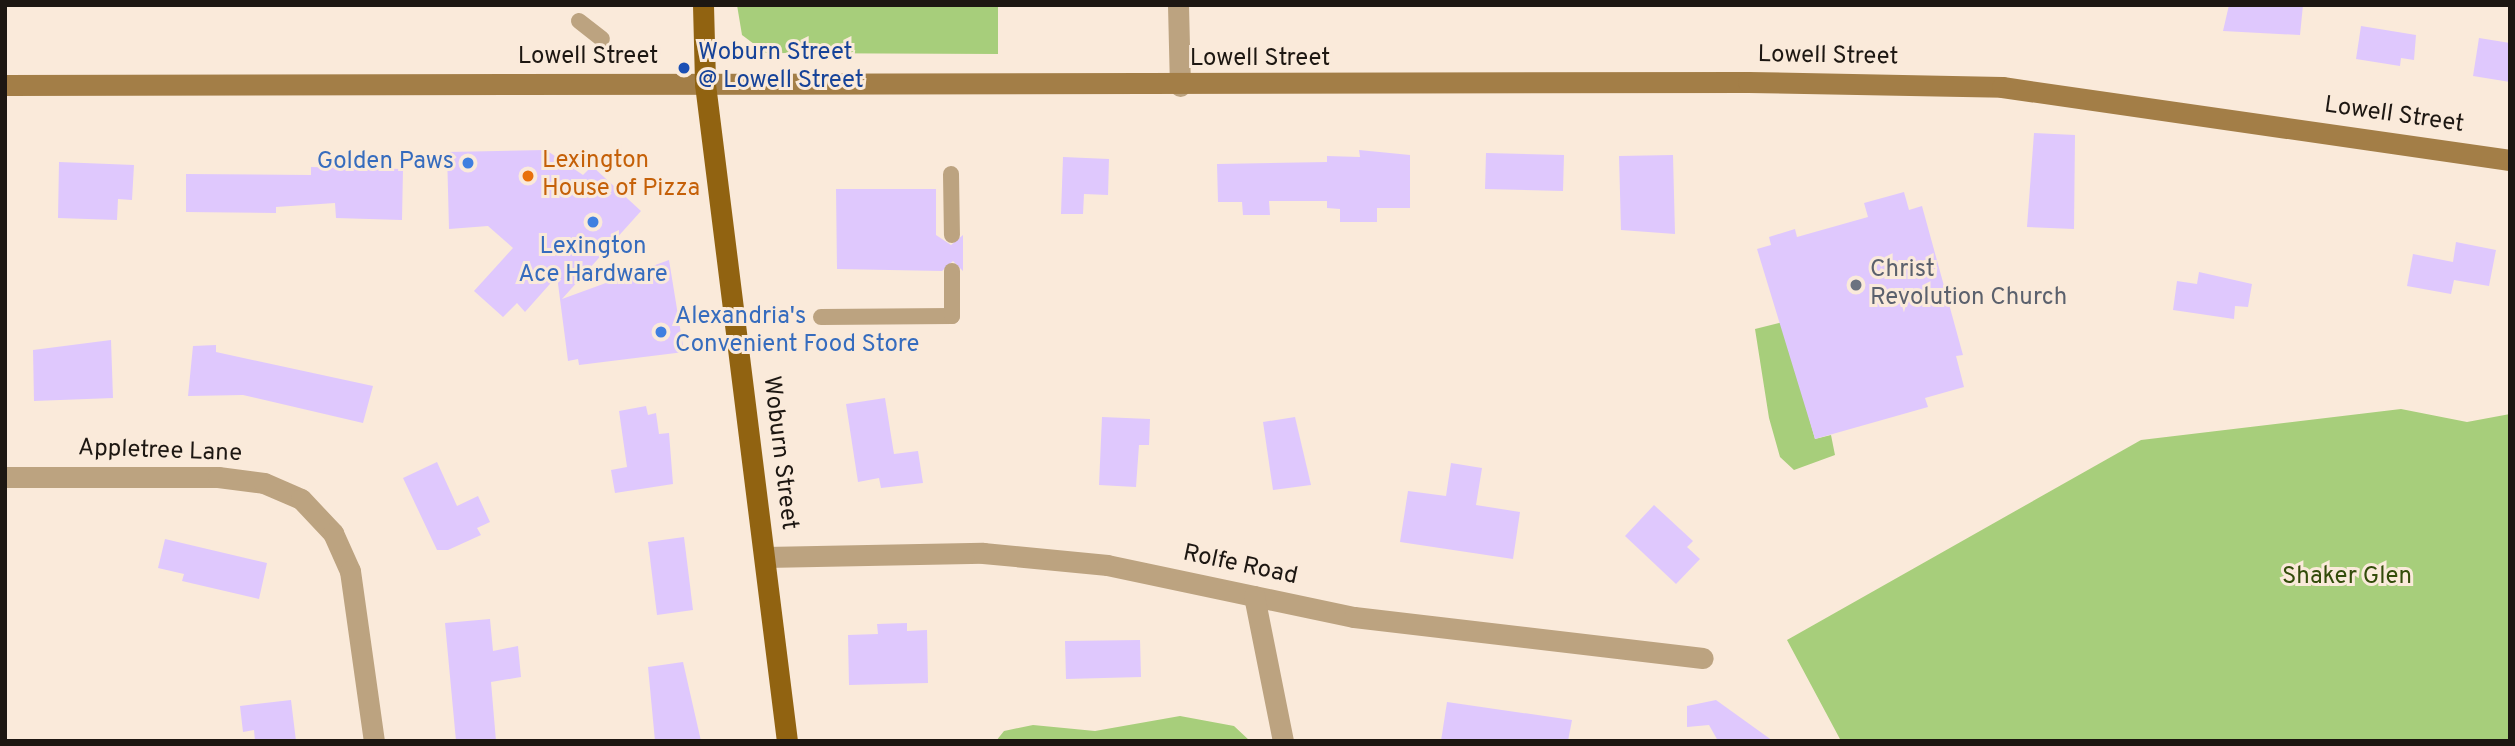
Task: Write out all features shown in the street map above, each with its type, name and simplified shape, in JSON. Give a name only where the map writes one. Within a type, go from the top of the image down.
[{"type":"main road","name":"Woburn Street","points":[[703,5],[705,84],[787,741]]},
{"type":"main road","name":"Lowell Street","points":[[5,85],[1180,86],[1748,82],[2003,87],[2510,160]]},
{"type":"street","points":[[1178,5],[1180,86]]},
{"type":"street","name":"Appletree Lane","points":[[5,477],[218,477],[264,483],[301,499],[333,533],[350,571],[374,741]]},
{"type":"street","name":"Rolfe Road","points":[[765,557],[982,554],[1107,565],[1354,617],[1703,658]]},
{"type":"street","points":[[1254,596],[1283,741]]},
{"type":"lane","points":[[579,21],[602,39]]},
{"type":"lane","points":[[951,174],[952,235]]},
{"type":"lane","points":[[821,317],[952,316],[952,271]]},
{"type":"green space","points":[[737,5],[998,5],[998,54],[766,53],[742,35]]},
{"type":"green space","points":[[1783,322],[1815,439],[1831,435],[1835,455],[1794,470],[1780,457],[1769,418],[1755,329]]},
{"type":"green space","name":"Shaker Glen","points":[[2401,409],[2467,422],[2510,414],[2510,741],[1841,741],[1787,640],[2141,440]]},
{"type":"green space","points":[[1180,716],[1234,726],[1250,741],[996,741],[1004,731],[1033,725],[1095,731]]},
{"type":"building","points":[[2229,5],[2303,5],[2300,35],[2223,31]]},
{"type":"building","points":[[2361,26],[2416,35],[2414,60],[2401,58],[2400,66],[2356,59]]},
{"type":"building","points":[[2479,38],[2510,43],[2510,82],[2473,76]]},
{"type":"building","points":[[2034,133],[2075,135],[2074,229],[2027,227]]},
{"type":"building","points":[[546,150],[583,175],[592,166],[641,211],[562,299],[669,260],[684,352],[579,365],[578,359],[568,361],[557,276],[525,312],[517,303],[503,317],[474,291],[513,248],[488,226],[449,229],[447,152]]},
{"type":"building","points":[[1359,150],[1410,155],[1410,208],[1377,208],[1377,222],[1340,222],[1340,209],[1327,208],[1327,201],[1269,201],[1270,215],[1243,215],[1242,202],[1218,202],[1217,164],[1327,162],[1327,156],[1360,157]]},
{"type":"building","points":[[1486,153],[1564,155],[1563,191],[1485,189]]},
{"type":"building","points":[[1673,155],[1675,234],[1621,230],[1619,156]]},
{"type":"building","points":[[1063,157],[1109,159],[1108,195],[1084,194],[1083,214],[1061,214]]},
{"type":"building","points":[[59,162],[134,165],[132,200],[118,199],[117,220],[58,218]]},
{"type":"building","points":[[311,167],[403,169],[402,220],[336,218],[335,203],[276,207],[276,213],[186,212],[186,174],[311,175]]},
{"type":"building","points":[[836,189],[936,189],[936,235],[951,245],[963,235],[963,271],[953,261],[942,271],[837,269]]},
{"type":"building","name":"Christ Revolution Church","points":[[1904,192],[1909,210],[1922,206],[1963,355],[1956,356],[1964,387],[1925,398],[1928,407],[1815,439],[1757,249],[1771,245],[1769,237],[1795,229],[1797,237],[1868,217],[1864,203]]},
{"type":"building","points":[[2456,242],[2496,250],[2489,286],[2454,280],[2451,294],[2407,286],[2413,254],[2453,262]]},
{"type":"building","points":[[2199,272],[2252,284],[2248,307],[2235,306],[2234,319],[2173,310],[2177,281],[2197,284]]},
{"type":"building","points":[[111,340],[113,398],[34,401],[33,350]]},
{"type":"building","points":[[216,345],[216,352],[373,386],[363,423],[243,395],[188,396],[193,346]]},
{"type":"building","points":[[885,398],[894,454],[918,451],[923,483],[881,488],[879,478],[858,482],[846,404]]},
{"type":"building","points":[[646,406],[648,415],[656,413],[659,434],[669,433],[673,484],[615,493],[611,470],[627,467],[619,411]]},
{"type":"building","points":[[1102,417],[1150,419],[1149,445],[1139,445],[1136,487],[1099,485]]},
{"type":"building","points":[[1295,417],[1311,485],[1273,490],[1263,422]]},
{"type":"building","points":[[437,462],[457,506],[478,496],[490,522],[477,528],[481,535],[448,550],[437,550],[403,478]]},
{"type":"building","points":[[1451,463],[1482,468],[1476,505],[1520,512],[1513,559],[1400,542],[1408,491],[1446,496]]},
{"type":"building","points":[[1654,505],[1693,541],[1687,547],[1700,559],[1676,584],[1625,536]]},
{"type":"building","points":[[684,537],[693,610],[657,615],[648,542]]},
{"type":"building","points":[[165,539],[267,563],[259,599],[182,581],[184,574],[158,568]]},
{"type":"building","points":[[490,619],[493,651],[518,646],[521,677],[491,682],[496,741],[456,741],[445,623]]},
{"type":"building","points":[[907,623],[907,631],[927,630],[928,683],[849,685],[848,635],[878,634],[877,624]]},
{"type":"building","points":[[1140,640],[1141,677],[1066,679],[1065,641]]},
{"type":"building","points":[[683,662],[701,741],[655,741],[648,667]]},
{"type":"building","points":[[291,700],[296,741],[255,741],[254,730],[243,732],[240,706]]},
{"type":"building","points":[[1716,700],[1773,741],[1718,741],[1709,725],[1687,727],[1687,706]]},
{"type":"building","points":[[1447,702],[1572,720],[1568,741],[1441,741]]},
{"type":"place","name":"Woburn Street @ Lowell Street","points":[[684,68]]},
{"type":"place","name":"Golden Paws","points":[[468,163]]},
{"type":"place","name":"Lexington House of Pizza","points":[[528,176]]},
{"type":"place","name":"Lexington Ace Hardware","points":[[593,222]]},
{"type":"place","name":"Christ Revolution Church","points":[[1856,285]]},
{"type":"place","name":"Alexandria's Convenient Food Store","points":[[661,332]]}]
